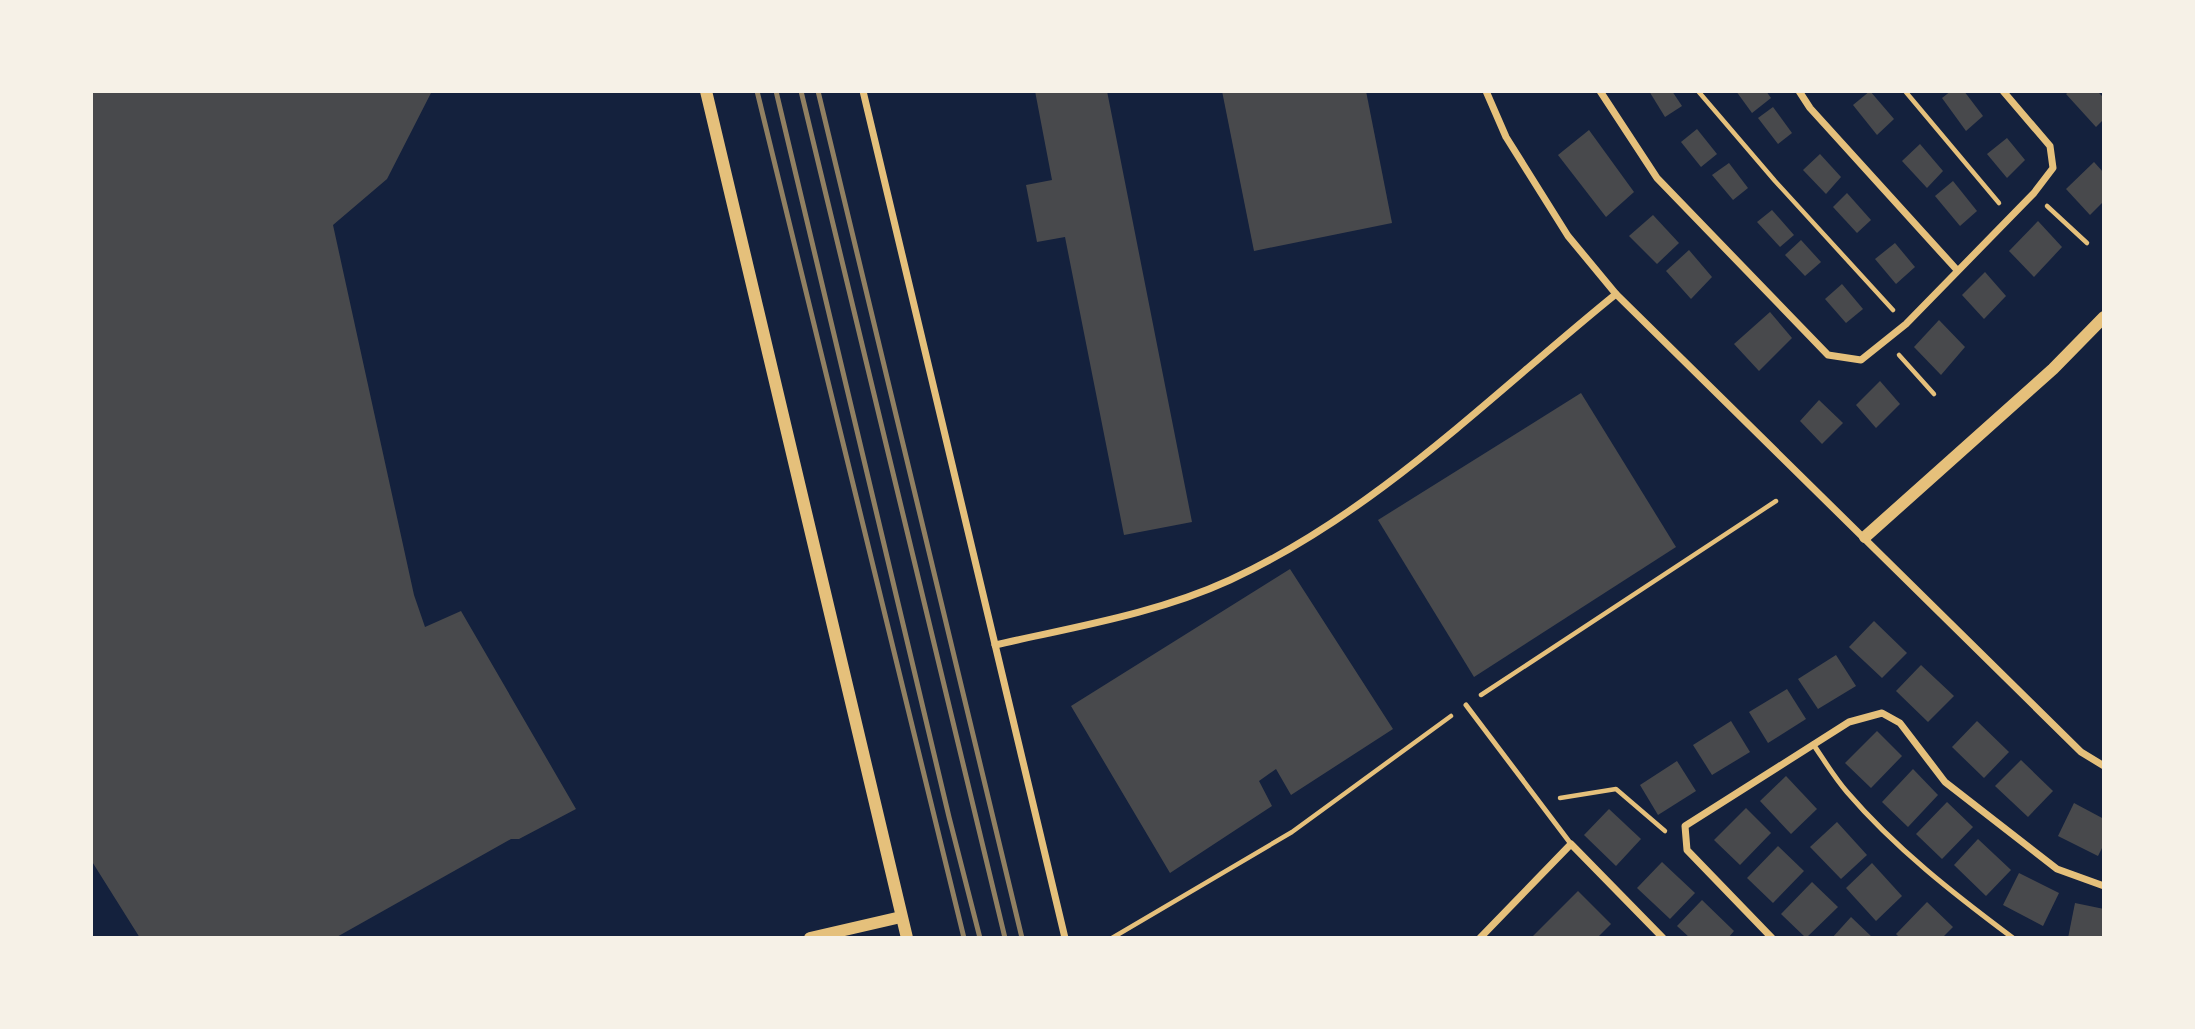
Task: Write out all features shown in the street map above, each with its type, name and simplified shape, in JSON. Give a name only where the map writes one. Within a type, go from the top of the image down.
[{"type":"street","points":[[706,91],[907,938]]},
{"type":"street","points":[[863,91],[1065,938]]},
{"type":"street","points":[[1486,91],[1506,137],[1568,236],[1616,294],[2081,752],[2104,766]]},
{"type":"street","points":[[1600,91],[1657,178],[1828,355],[1861,360],[1906,324],[2034,193],[2053,168],[2050,146],[2003,91]]},
{"type":"street","points":[[1799,91],[1811,108],[1958,270]]},
{"type":"street","points":[[995,645],[1160,605],[1229,580],[1302,542],[1372,496],[1430,451],[1616,294]]},
{"type":"street","points":[[1865,537],[2053,369],[2104,317]]},
{"type":"street","points":[[1772,938],[1686,850],[1685,826],[1849,722],[1882,713],[1900,723],[1945,782],[1955,790],[2057,869],[2104,886]]},
{"type":"street","points":[[1480,938],[1571,844],[1663,938]]},
{"type":"street","points":[[810,938],[901,917]]},
{"type":"lane","points":[[1466,705],[1571,844]]},
{"type":"lane","points":[[1813,744],[1846,791],[1896,842],[1962,900],[2012,938]]},
{"type":"path","points":[[1698,91],[1775,181],[1906,324]]},
{"type":"path","points":[[1905,91],[2011,216]]},
{"type":"path","points":[[2034,193],[2088,243]]},
{"type":"path","points":[[1887,341],[1934,394]]},
{"type":"path","points":[[1112,938],[1292,832],[1466,705],[1776,501]]},
{"type":"path","points":[[1538,802],[1616,789],[1686,850]]},
{"type":"building","points":[[91,91],[432,91],[387,179],[333,225],[414,595],[425,627],[461,611],[576,809],[519,839],[511,839],[335,938],[140,938],[91,860]]},
{"type":"building","points":[[1035,91],[1107,91],[1192,522],[1124,535],[1065,237],[1037,242],[1026,185],[1052,180]]},
{"type":"building","points":[[1222,91],[1366,91],[1392,223],[1254,251]]},
{"type":"building","points":[[1649,91],[1672,91],[1682,106],[1665,117]]},
{"type":"building","points":[[1736,91],[1766,91],[1771,98],[1752,113]]},
{"type":"building","points":[[1870,91],[1894,119],[1877,135],[1853,105]]},
{"type":"building","points":[[1951,91],[1964,91],[1983,116],[1966,131],[1942,98]]},
{"type":"building","points":[[2070,91],[2097,91],[2104,98],[2104,119],[2096,127],[2066,94]]},
{"type":"building","points":[[1773,107],[1792,133],[1778,144],[1758,118]]},
{"type":"building","points":[[1697,129],[1717,154],[1701,167],[1681,142]]},
{"type":"building","points":[[1589,130],[1634,192],[1606,217],[1558,155]]},
{"type":"building","points":[[2007,138],[2025,160],[2007,178],[1987,154]]},
{"type":"building","points":[[1920,144],[1943,171],[1927,188],[1902,161]]},
{"type":"building","points":[[1820,154],[1841,177],[1826,194],[1803,170]]},
{"type":"building","points":[[2094,162],[2104,173],[2104,201],[2090,215],[2066,189]]},
{"type":"building","points":[[1729,163],[1748,188],[1733,200],[1712,175]]},
{"type":"building","points":[[1953,181],[1977,211],[1960,226],[1935,196]]},
{"type":"building","points":[[1847,193],[1871,220],[1857,233],[1833,207]]},
{"type":"building","points":[[1772,210],[1794,235],[1780,247],[1757,222]]},
{"type":"building","points":[[1653,215],[1679,243],[1657,264],[1629,236]]},
{"type":"building","points":[[2038,221],[2062,247],[2034,277],[2009,251]]},
{"type":"building","points":[[1801,240],[1821,262],[1805,276],[1785,255]]},
{"type":"building","points":[[1895,243],[1915,267],[1896,284],[1875,259]]},
{"type":"building","points":[[1689,250],[1712,277],[1691,299],[1666,271]]},
{"type":"building","points":[[1985,272],[2006,296],[1984,319],[1962,295]]},
{"type":"building","points":[[1842,284],[1863,309],[1846,323],[1825,299]]},
{"type":"building","points":[[1770,312],[1792,338],[1759,371],[1734,344]]},
{"type":"building","points":[[1939,320],[1965,347],[1941,375],[1914,347]]},
{"type":"building","points":[[1880,381],[1900,404],[1876,428],[1856,405]]},
{"type":"building","points":[[1581,393],[1676,547],[1474,677],[1378,520]]},
{"type":"building","points":[[1819,400],[1843,423],[1822,444],[1800,421]]},
{"type":"building","points":[[1290,569],[1393,729],[1291,795],[1276,769],[1259,781],[1272,806],[1170,873],[1071,706]]},
{"type":"building","points":[[1874,621],[1907,653],[1882,678],[1849,647]]},
{"type":"building","points":[[1836,655],[1856,686],[1818,709],[1798,679]]},
{"type":"building","points":[[1921,665],[1954,696],[1928,722],[1896,691]]},
{"type":"building","points":[[1787,689],[1806,719],[1768,743],[1749,712]]},
{"type":"building","points":[[1731,721],[1750,752],[1712,775],[1693,745]]},
{"type":"building","points":[[1977,721],[2009,752],[1984,778],[1952,747]]},
{"type":"building","points":[[1877,731],[1902,756],[1871,788],[1845,763]]},
{"type":"building","points":[[2021,760],[2053,791],[2028,817],[1995,786]]},
{"type":"building","points":[[1677,761],[1696,791],[1658,815],[1640,785]]},
{"type":"building","points":[[1913,769],[1938,795],[1908,827],[1882,802]]},
{"type":"building","points":[[1786,776],[1817,809],[1791,834],[1760,801]]},
{"type":"building","points":[[1947,802],[1973,827],[1942,859],[1916,834]]},
{"type":"building","points":[[2074,803],[2104,819],[2104,844],[2098,856],[2058,836]]},
{"type":"building","points":[[1746,808],[1771,833],[1740,865],[1714,840]]},
{"type":"building","points":[[1609,809],[1641,839],[1616,866],[1584,835]]},
{"type":"building","points":[[1837,822],[1867,855],[1841,879],[1810,847]]},
{"type":"building","points":[[1978,839],[2011,870],[1986,896],[1954,865]]},
{"type":"building","points":[[1778,846],[1804,871],[1773,903],[1747,878]]},
{"type":"building","points":[[1662,862],[1695,893],[1670,919],[1637,888]]},
{"type":"building","points":[[1872,863],[1902,896],[1876,921],[1846,888]]},
{"type":"building","points":[[2019,873],[2059,893],[2043,926],[2003,905]]},
{"type":"building","points":[[1812,882],[1838,907],[1806,938],[1781,914]]},
{"type":"building","points":[[1578,891],[1611,924],[1597,938],[1531,938]]},
{"type":"building","points":[[1702,900],[1734,931],[1728,938],[1690,938],[1677,926]]},
{"type":"building","points":[[1927,902],[1953,927],[1942,938],[1900,938],[1896,934]]},
{"type":"building","points":[[2075,903],[2104,909],[2104,938],[2068,938]]},
{"type":"building","points":[[1851,917],[1873,938],[1832,938]]},
{"type":"railway","points":[[757,91],[964,938]]},
{"type":"railway","points":[[776,91],[980,938]]},
{"type":"railway","points":[[801,91],[1005,938]]},
{"type":"railway","points":[[818,91],[1022,938]]}]
